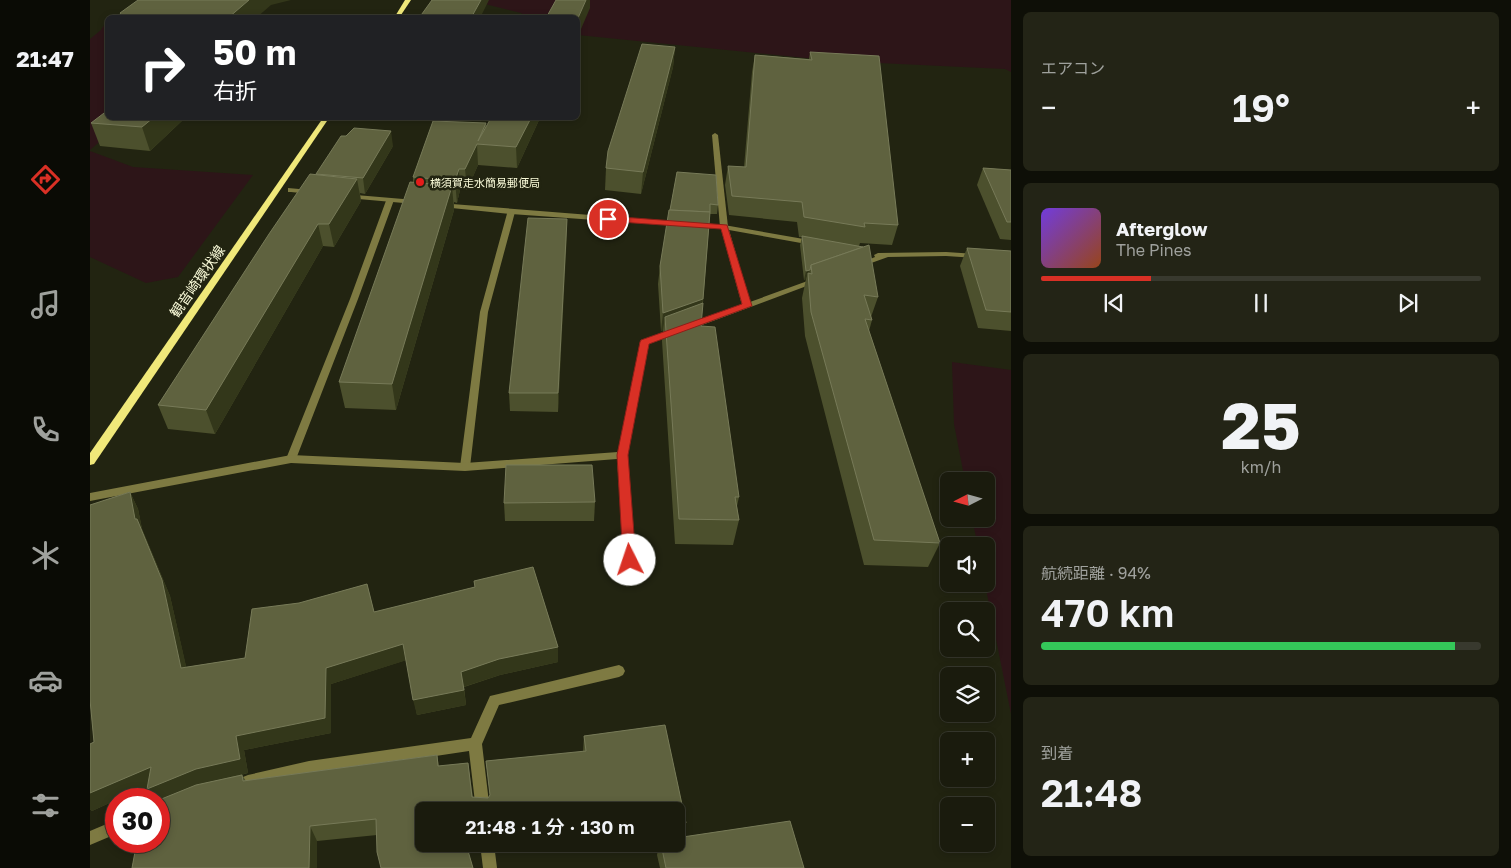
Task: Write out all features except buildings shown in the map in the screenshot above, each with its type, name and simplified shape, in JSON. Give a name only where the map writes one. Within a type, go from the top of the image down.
[{"type":"main road","points":[[398,15],[408,0]]},
{"type":"main road","name":"観音崎環状線","points":[[90,461],[325,120]]},
{"type":"street","points":[[715,135],[724,227],[747,306]]},
{"type":"street","points":[[291,190],[321,193]]},
{"type":"street","points":[[341,195],[427,203]]},
{"type":"street","points":[[291,459],[354,299],[390,200]]},
{"type":"street","points":[[436,204],[511,212],[724,227],[819,244]]},
{"type":"street","points":[[465,467],[484,312],[511,212]]},
{"type":"street","points":[[866,253],[885,256],[946,254],[983,257]]},
{"type":"street","points":[[848,269],[885,256]]},
{"type":"street","points":[[630,560],[622,455],[645,342],[830,276]]},
{"type":"street","points":[[90,497],[291,459],[465,467],[622,455]]},
{"type":"street","points":[[482,802],[475,744],[495,700],[619,671]]},
{"type":"street","points":[[234,785],[309,768],[475,744]]},
{"type":"street","points":[[90,838],[105,832]]},
{"type":"street","points":[[488,852],[490,868]]},
{"type":"shaded area","points":[[469,0],[1011,0],[1011,72],[1005,69],[836,61],[580,35],[580,15],[524,15]]},
{"type":"shaded area","points":[[105,24],[105,120],[125,120],[90,150],[90,39]]},
{"type":"shaded area","points":[[90,151],[133,167],[253,175],[178,277],[146,283],[90,257]]},
{"type":"shaded area","points":[[952,362],[1011,370],[1011,714],[995,634],[995,602],[989,602],[987,592],[995,592],[995,537],[976,537],[974,528],[995,528],[995,472],[963,472],[954,424]]},
{"type":"place","name":"横須賀走水簡易郵便局","points":[[420,182]]},
{"type":"route","points":[[608,219],[724,227],[747,306],[645,342],[622,455],[630,560]]}]
